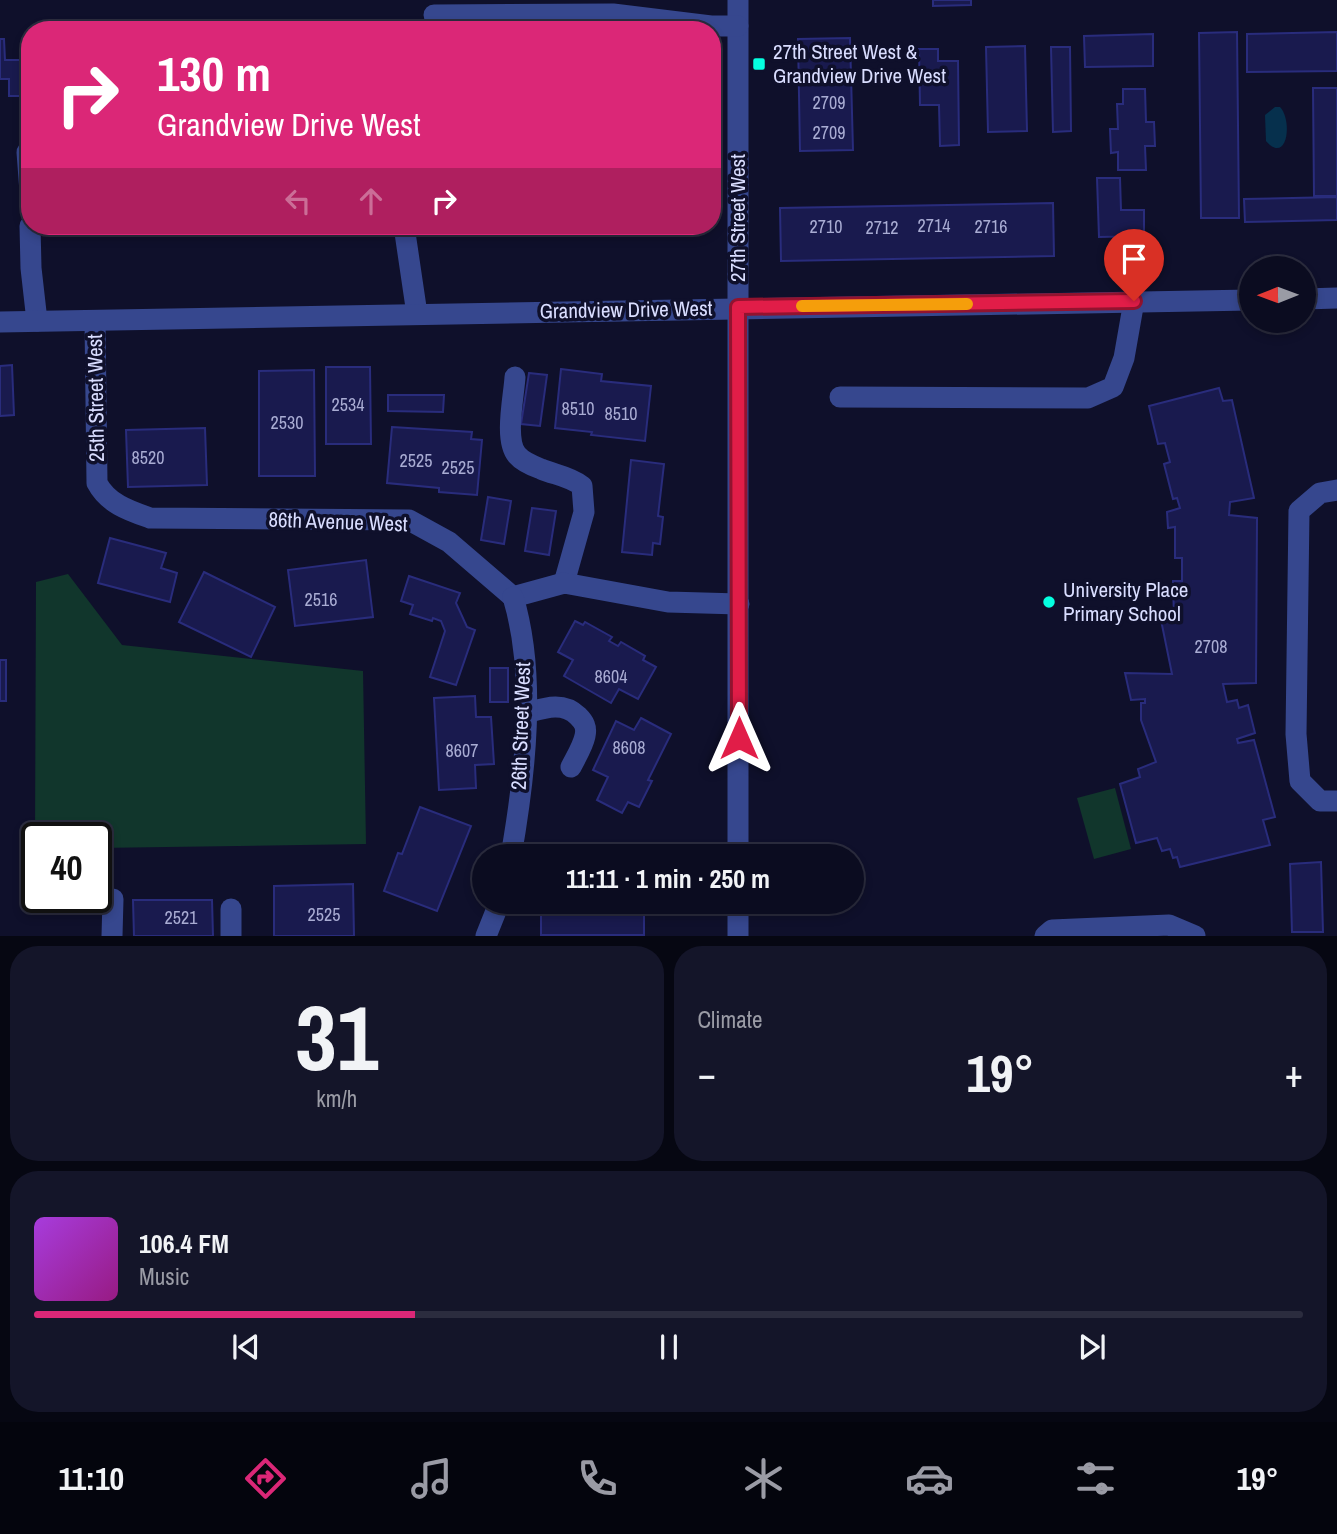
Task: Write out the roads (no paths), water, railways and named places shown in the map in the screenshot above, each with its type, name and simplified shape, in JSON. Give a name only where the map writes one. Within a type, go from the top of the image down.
[{"type":"street","name":"27th Street West","points":[[738,0],[738,844]]},
{"type":"street","points":[[432,15],[613,14],[670,21]]},
{"type":"street","points":[[721,26],[738,26]]},
{"type":"street","points":[[31,235],[37,321]]},
{"type":"street","points":[[405,235],[417,314]]},
{"type":"street","points":[[1316,299],[1337,299]]},
{"type":"street","name":"Grandview Drive West","points":[[0,322],[1239,300]]},
{"type":"street","points":[[839,397],[1088,398],[1113,387],[1124,358],[1134,301]]},
{"type":"street","name":"25th Street West","points":[[95,321],[97,483],[107,497],[121,507]]},
{"type":"street","points":[[515,377],[510,431],[513,450],[518,457],[541,470],[573,479],[582,486],[584,512],[564,583]]},
{"type":"street","points":[[1337,490],[1321,493],[1299,511],[1296,734],[1300,781],[1320,800],[1337,801]]},
{"type":"street","name":"86th Avenue West","points":[[121,507],[150,519],[409,520],[449,542],[513,597]]},
{"type":"street","points":[[513,597],[564,583],[668,602],[739,604]]},
{"type":"street","name":"26th Street West","points":[[513,597],[521,623],[526,713],[523,771],[513,844]]},
{"type":"street","points":[[526,713],[557,707],[574,712],[583,721],[586,727],[585,736],[571,766]]},
{"type":"street","points":[[112,936],[113,899]]},
{"type":"street","points":[[231,909],[231,936]]},
{"type":"street","points":[[486,936],[495,914]]},
{"type":"street","points":[[738,914],[738,936]]},
{"type":"street","points":[[1045,936],[1052,930],[1169,925],[1195,936]]},
{"type":"water","points":[[1275,107],[1280,107],[1284,113],[1287,130],[1286,138],[1279,148],[1266,141],[1265,115]]},
{"type":"place","name":"27th Street West & Grandview Drive West","points":[[759,64]]},
{"type":"place","name":"University Place Primary School","points":[[1049,602]]}]
